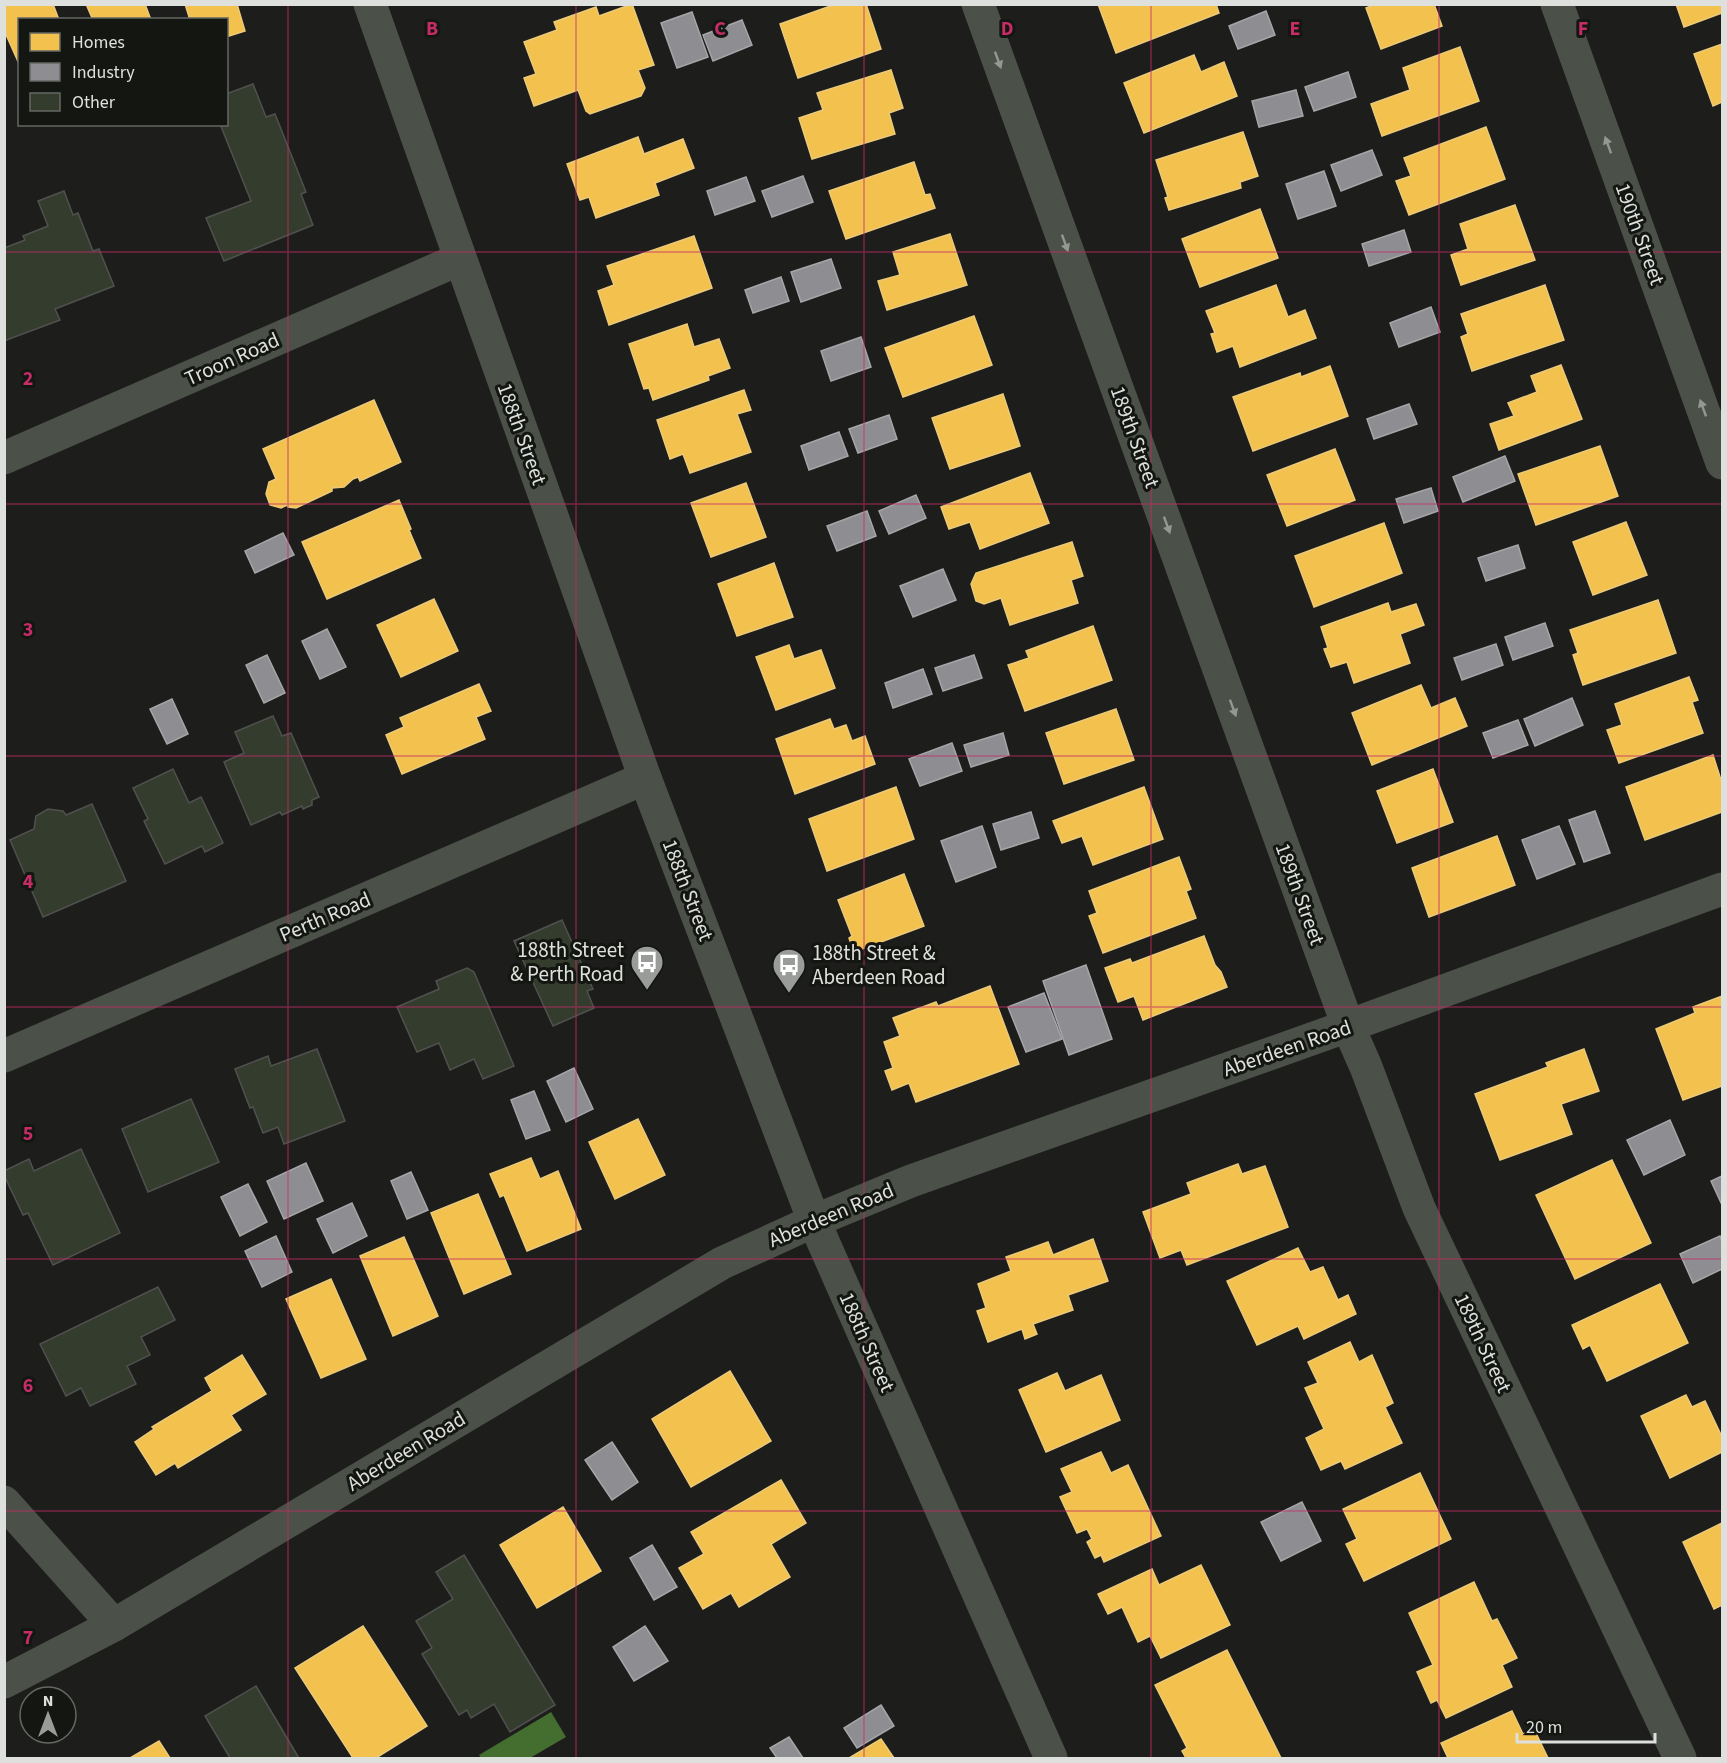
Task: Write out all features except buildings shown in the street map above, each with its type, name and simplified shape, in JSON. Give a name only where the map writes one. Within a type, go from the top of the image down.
[{"type":"street","name":"188th Street","points":[[370,4],[645,778],[814,1221],[1051,1758]]},
{"type":"street","name":"189th Street","points":[[978,4],[1348,1026],[1366,1067],[1419,1208],[1680,1758]]},
{"type":"street","name":"190th Street","points":[[1557,4],[1722,463]]},
{"type":"street","name":"Troon Road","points":[[4,458],[460,259]]},
{"type":"street","name":"Perth Road","points":[[4,1056],[645,778]]},
{"type":"street","name":"Aberdeen Road","points":[[4,1682],[114,1625],[722,1263],[814,1221],[911,1181],[1348,1026],[1722,889]]},
{"type":"street","points":[[4,1502],[114,1625]]},
{"type":"shaded area","points":[[551,1712],[566,1737],[530,1758],[481,1758],[479,1755]]},
{"type":"place","name":"188th Street & Perth Road","points":[[647,991]]},
{"type":"place","name":"188th Street & Aberdeen Road","points":[[789,994]]}]
